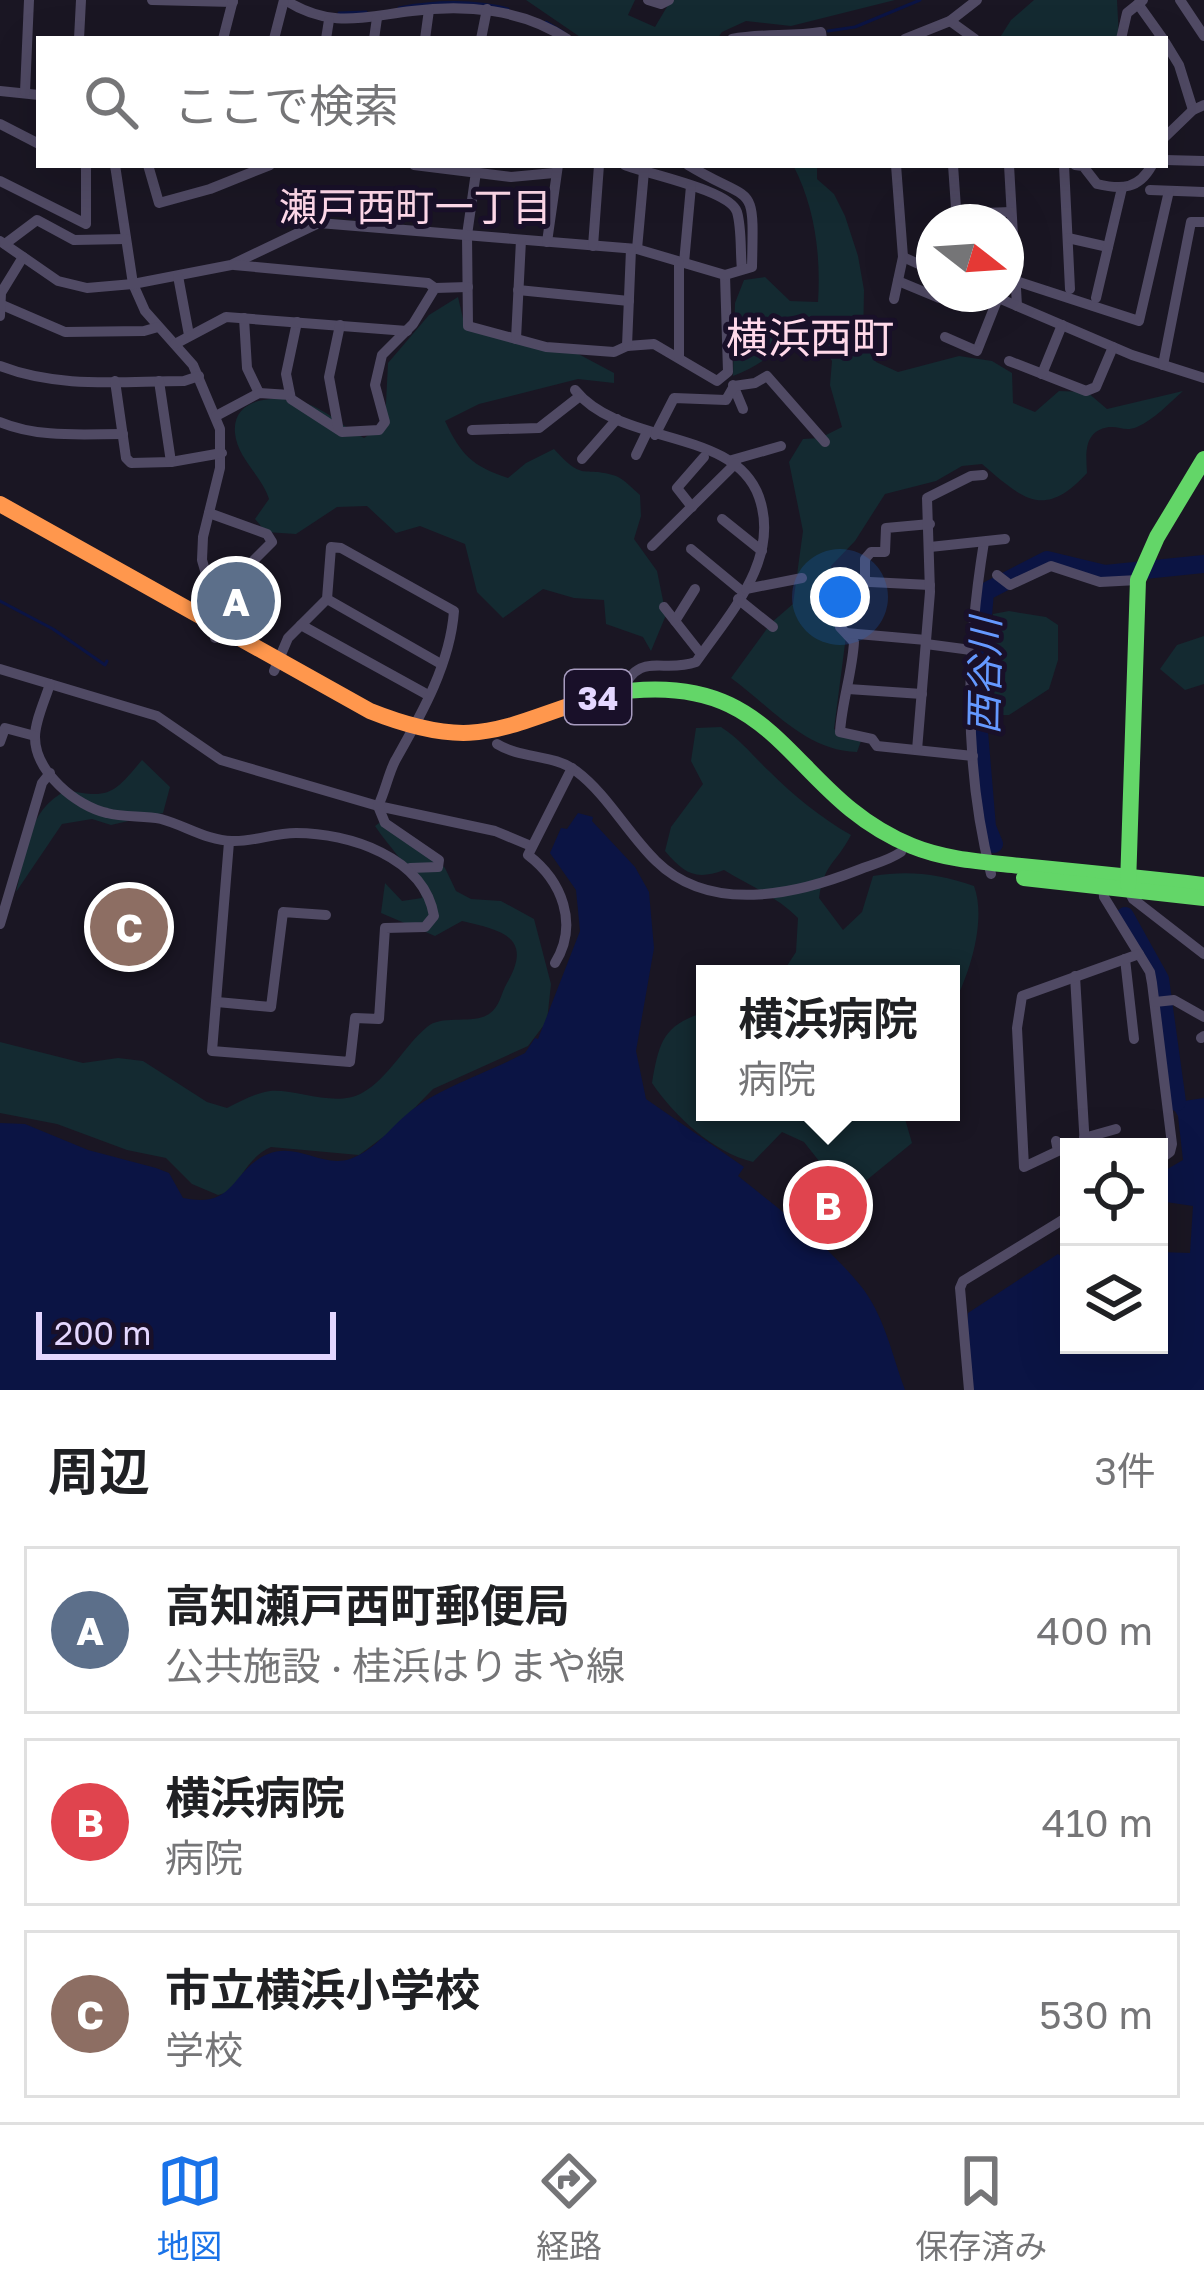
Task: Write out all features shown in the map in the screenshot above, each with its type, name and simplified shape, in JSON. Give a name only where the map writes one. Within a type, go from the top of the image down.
[{"type":"main road","points":[[1128,883],[1138,580],[1157,537],[1204,460]]},
{"type":"main road","name":"34","points":[[0,504],[215,631]]},
{"type":"main road","name":"34","points":[[0,518],[411,736],[440,747],[497,744],[622,695],[685,699],[741,719],[836,807],[901,852],[1103,881],[1204,885]]},
{"type":"main road","name":"34","points":[[411,736],[492,734],[622,695],[685,690],[743,708],[792,746],[865,817],[895,837],[989,868]]},
{"type":"main road","name":"34","points":[[1128,883],[1204,898]]},
{"type":"street","points":[[25,92],[29,0]]},
{"type":"street","points":[[79,36],[81,0]]},
{"type":"street","points":[[152,0],[233,1],[224,36]]},
{"type":"street","points":[[275,36],[285,0],[328,20],[487,9],[561,36]]},
{"type":"street","points":[[650,0],[661,4],[670,0]]},
{"type":"street","points":[[912,36],[950,21],[977,0]]},
{"type":"street","points":[[1180,0],[1204,36]]},
{"type":"street","points":[[1122,36],[1127,13],[1141,2],[1162,36]]},
{"type":"street","points":[[482,36],[487,9]]},
{"type":"street","points":[[425,36],[429,10]]},
{"type":"street","points":[[374,36],[377,17]]},
{"type":"street","points":[[326,36],[328,20]]},
{"type":"street","points":[[950,21],[972,36]]},
{"type":"street","points":[[536,36],[538,24]]},
{"type":"street","points":[[789,36],[820,32],[821,36]]},
{"type":"street","points":[[1168,47],[1198,107],[1168,134]]},
{"type":"street","points":[[0,91],[36,94]]},
{"type":"street","points":[[0,124],[36,142]]},
{"type":"street","points":[[1168,160],[1204,161]]},
{"type":"street","points":[[0,181],[86,224],[86,168]]},
{"type":"street","points":[[115,168],[133,284],[145,311],[199,376],[216,416],[222,453],[202,560],[215,631]]},
{"type":"street","points":[[149,168],[160,203],[261,168]]},
{"type":"street","points":[[441,168],[511,177],[556,169],[547,242]]},
{"type":"street","points":[[593,246],[598,168]]},
{"type":"street","points":[[634,168],[691,186],[736,208],[742,269]]},
{"type":"street","points":[[126,239],[74,240],[37,220],[2,242],[70,285],[133,284],[231,265],[319,223],[634,249],[724,274],[752,267],[751,202],[740,189],[694,168]]},
{"type":"street","points":[[894,299],[903,257],[896,168]]},
{"type":"street","points":[[953,168],[956,204]]},
{"type":"street","points":[[1009,168],[1011,204]]},
{"type":"street","points":[[1064,168],[1070,289]]},
{"type":"street","points":[[1085,168],[1097,184],[1122,188],[1141,181],[1150,168]]},
{"type":"street","points":[[627,346],[644,171]]},
{"type":"street","points":[[476,172],[467,235],[468,326],[546,346],[614,352],[654,344],[711,380],[726,374]]},
{"type":"street","points":[[679,358],[682,262],[691,186]]},
{"type":"street","points":[[1096,298],[1122,188]]},
{"type":"street","points":[[1150,190],[1204,192]]},
{"type":"street","points":[[1024,283],[1139,321],[1169,191]]},
{"type":"street","points":[[1163,365],[1191,222],[1204,222]]},
{"type":"street","points":[[1068,238],[1108,247]]},
{"type":"street","points":[[516,338],[521,240]]},
{"type":"street","points":[[23,257],[1,293],[1,308],[65,332],[144,332],[158,327]]},
{"type":"street","points":[[903,257],[916,263]]},
{"type":"street","points":[[231,265],[428,283],[435,288],[468,287]]},
{"type":"street","points":[[724,274],[726,374],[743,409]]},
{"type":"street","points":[[178,276],[189,335]]},
{"type":"street","points":[[898,281],[916,288]]},
{"type":"street","points":[[340,326],[328,377],[338,426],[342,432],[379,430],[385,422],[376,377],[384,351],[406,331],[435,288]]},
{"type":"street","points":[[518,290],[629,301]]},
{"type":"street","points":[[1024,309],[1113,347],[1204,378]]},
{"type":"street","points":[[945,337],[977,351],[988,312]]},
{"type":"street","points":[[176,344],[226,317],[406,331]]},
{"type":"street","points":[[244,318],[248,368],[259,393]]},
{"type":"street","points":[[290,395],[286,374],[297,322]]},
{"type":"street","points":[[1042,374],[1063,326]]},
{"type":"street","points":[[1009,361],[1086,391],[1096,388],[1113,347]]},
{"type":"street","points":[[0,366],[28,377],[159,381],[199,376]]},
{"type":"street","points":[[636,454],[674,398],[726,400],[734,386],[767,376],[825,442]]},
{"type":"street","points":[[115,381],[126,458],[131,463],[222,453]]},
{"type":"street","points":[[159,381],[171,462]]},
{"type":"street","points":[[216,416],[259,393],[290,395],[338,426]]},
{"type":"street","points":[[472,430],[539,428],[578,393],[617,418],[734,461],[746,471],[761,503],[762,551],[742,594],[689,665],[642,666],[629,676],[622,695]]},
{"type":"street","points":[[582,459],[617,418]]},
{"type":"street","points":[[0,422],[64,434],[123,434]]},
{"type":"street","points":[[652,546],[734,461],[781,446]]},
{"type":"street","points":[[692,507],[676,488],[704,457]]},
{"type":"street","points":[[917,750],[930,586],[927,498],[971,476],[983,476]]},
{"type":"street","points":[[209,513],[267,534],[272,542],[234,580],[210,591]]},
{"type":"street","points":[[722,519],[762,551]]},
{"type":"street","points":[[865,582],[865,559],[871,552],[885,552],[886,528],[930,524]]},
{"type":"street","points":[[930,547],[1005,539]]},
{"type":"street","points":[[984,542],[968,696],[979,829],[989,868]]},
{"type":"street","points":[[50,684],[35,736],[40,759],[76,801],[99,812],[158,818],[229,842],[274,834],[320,835],[364,846],[406,868],[438,867],[439,860],[385,823],[378,806],[452,637],[454,611],[341,548],[331,548],[327,599],[288,638],[277,665]]},
{"type":"street","points":[[691,549],[773,627]]},
{"type":"street","points":[[975,594],[1002,572],[1010,585],[1051,566],[1100,582],[1138,580]]},
{"type":"street","points":[[742,594],[802,578]]},
{"type":"street","points":[[930,586],[850,581],[843,587],[840,627],[854,643],[840,728],[843,735],[861,736],[877,746],[973,756]]},
{"type":"street","points":[[675,621],[695,589]]},
{"type":"street","points":[[327,599],[441,664]]},
{"type":"street","points":[[664,607],[701,654]]},
{"type":"street","points":[[301,625],[428,695]]},
{"type":"street","points":[[845,633],[971,650]]},
{"type":"street","points":[[0,669],[157,716],[220,760],[378,806],[495,831],[531,846]]},
{"type":"street","points":[[848,689],[922,694]]},
{"type":"street","points":[[0,742],[2,727],[35,736]]},
{"type":"street","points":[[497,744],[572,768],[655,860],[693,887],[748,895],[782,892],[843,876],[901,852]]},
{"type":"street","points":[[555,963],[562,951],[567,918],[560,892],[528,854],[572,768]]},
{"type":"street","points":[[0,924],[42,783],[50,773]]},
{"type":"street","points":[[229,842],[212,1051],[350,1062],[356,1018],[379,1019],[385,928],[425,927],[434,916],[429,896],[406,868]]},
{"type":"street","points":[[1103,881],[1104,897],[1150,972],[1172,1144],[1168,1153]]},
{"type":"street","points":[[1128,883],[1133,899],[1204,954]]},
{"type":"street","points":[[217,1002],[271,1006],[283,912],[326,915]]},
{"type":"street","points":[[1056,1141],[1058,1151],[1024,1167],[1017,1028],[1024,992],[1139,954]]},
{"type":"street","points":[[1125,959],[1134,1039]]},
{"type":"street","points":[[1075,976],[1085,1138]]},
{"type":"street","points":[[1155,1002],[1174,1000],[1204,1017]]},
{"type":"street","points":[[1095,1138],[1116,1129]]},
{"type":"street","points":[[969,1390],[963,1282],[1060,1222]]},
{"type":"shaded area","points":[[526,0],[635,0],[628,15],[655,27],[671,0],[895,0],[791,26],[746,21],[719,36],[579,36]]},
{"type":"shaded area","points":[[1034,0],[1117,0],[1119,36],[1001,36]]},
{"type":"shaded area","points":[[794,168],[817,168],[817,179],[834,194],[845,216],[864,290],[863,343],[876,362],[898,372],[959,356],[992,361],[1012,373],[1013,403],[1035,412],[1059,391],[1087,392],[1107,409],[1183,391],[1137,427],[1109,427],[1094,433],[1088,444],[1087,473],[1058,496],[1046,500],[1022,495],[982,464],[962,466],[936,481],[885,494],[855,541],[831,566],[846,636],[834,729],[861,741],[857,752],[838,750],[805,736],[731,678],[771,623],[793,604],[803,531],[789,462],[803,439],[820,438],[842,427],[830,385],[832,361],[816,336],[793,343],[733,376],[735,303],[744,280],[765,277],[790,301],[818,302],[815,232]]},
{"type":"shaded area","points":[[458,297],[465,327],[545,351],[569,349],[614,373],[614,383],[578,379],[479,404],[445,421],[469,458],[496,474],[508,478],[554,449],[578,470],[616,476],[640,495],[641,516],[634,539],[657,571],[666,615],[651,651],[643,637],[606,624],[604,600],[543,589],[503,618],[477,592],[465,544],[420,526],[396,533],[367,506],[337,507],[296,534],[266,532],[255,519],[269,499],[237,442],[236,419],[243,409],[265,400],[306,403],[364,438],[385,424],[388,363],[429,315]]},
{"type":"shaded area","points":[[1009,611],[1046,617],[1058,625],[1058,660],[1049,689],[1009,715],[983,715],[978,677],[983,637],[993,614]]},
{"type":"shaded area","points":[[1204,636],[1204,684],[1185,690],[1160,669],[1177,645]]},
{"type":"shaded area","points":[[721,727],[798,798],[851,835],[827,870],[819,898],[843,930],[862,912],[873,876],[924,874],[974,886],[978,915],[974,949],[960,990],[960,965],[788,965],[796,952],[798,918],[724,870],[705,875],[678,865],[665,851],[671,827],[703,784],[691,761],[696,728]]},
{"type":"shaded area","points":[[142,760],[170,787],[163,813],[111,825],[92,819],[62,824],[16,892],[30,834],[43,809],[67,790],[110,791]]},
{"type":"shaded area","points":[[578,813],[593,817],[635,867],[649,892],[654,948],[636,1051],[646,1099],[744,1167],[738,1176],[847,1270],[875,1309],[905,1390],[0,1390],[0,1123],[25,1124],[88,1150],[156,1168],[169,1173],[183,1198],[201,1200],[224,1193],[268,1154],[289,1151],[340,1161],[360,1155],[427,1100],[525,1053],[538,1039],[580,931],[576,890],[550,853],[561,828],[567,829]]},
{"type":"shaded area","points":[[382,821],[430,853],[445,868],[456,891],[471,899],[501,901],[534,919],[551,984],[547,1021],[528,1046],[433,1089],[394,1129],[359,1155],[271,1147],[253,1160],[232,1191],[218,1195],[192,1184],[166,1158],[127,1150],[57,1124],[0,1113],[0,1042],[83,1063],[118,1058],[143,1061],[207,1102],[227,1108],[270,1091],[351,1097],[380,1079],[433,1023],[489,1014],[514,967],[515,946],[500,932],[476,924],[462,921],[435,936],[381,913],[385,883],[402,901],[422,898],[409,871],[375,826]]},
{"type":"shaded area","points":[[696,1016],[696,1121],[906,1121],[912,1143],[862,1184],[834,1180],[804,1142],[782,1132],[753,1162],[738,1157],[684,1120],[652,1083],[665,1037]]},
{"type":"shaded area","points":[[1204,1098],[1204,1390],[966,1390],[968,1313],[1058,1254],[1060,1354],[1168,1354],[1168,1252],[1190,1253],[1193,1206],[1168,1202],[1168,1169],[1183,1160],[1178,1116],[1170,1103]]},
{"type":"waterway","points":[[828,31],[855,27],[920,0]]},
{"type":"waterway","points":[[399,8],[454,2],[508,9]]},
{"type":"waterway","points":[[339,13],[366,12]]},
{"type":"waterway","points":[[546,22],[563,32]]},
{"type":"waterway","name":"西谷川","points":[[994,844],[987,827],[976,696],[985,592],[1047,560],[1105,574],[1204,564]]},
{"type":"waterway","points":[[0,601],[53,629],[105,665],[107,661]]},
{"type":"waterway","name":"西谷川","points":[[1125,916],[1160,979],[1177,1102]]},
{"type":"traffic: fast","points":[[1128,885],[1138,580],[1157,537],[1204,459]]},
{"type":"traffic: fast","points":[[606,694],[665,689],[711,697],[747,715],[778,739],[869,823],[925,851],[980,862],[1204,885]]},
{"type":"traffic: fast","points":[[1024,878],[1204,898]]},
{"type":"traffic: slow","points":[[0,504],[370,711],[407,724],[466,733],[491,730],[606,694]]},
{"type":"place","name":"高知瀬戸西町郵便局","points":[[236,601]]},
{"type":"place","name":"市立横浜小学校","points":[[129,927]]},
{"type":"place","name":"横浜病院","points":[[828,1205]]},
{"type":"district","name":"瀬戸西町一丁目","points":[[415,206]]},
{"type":"district","name":"横浜西町","points":[[810,337]]}]
